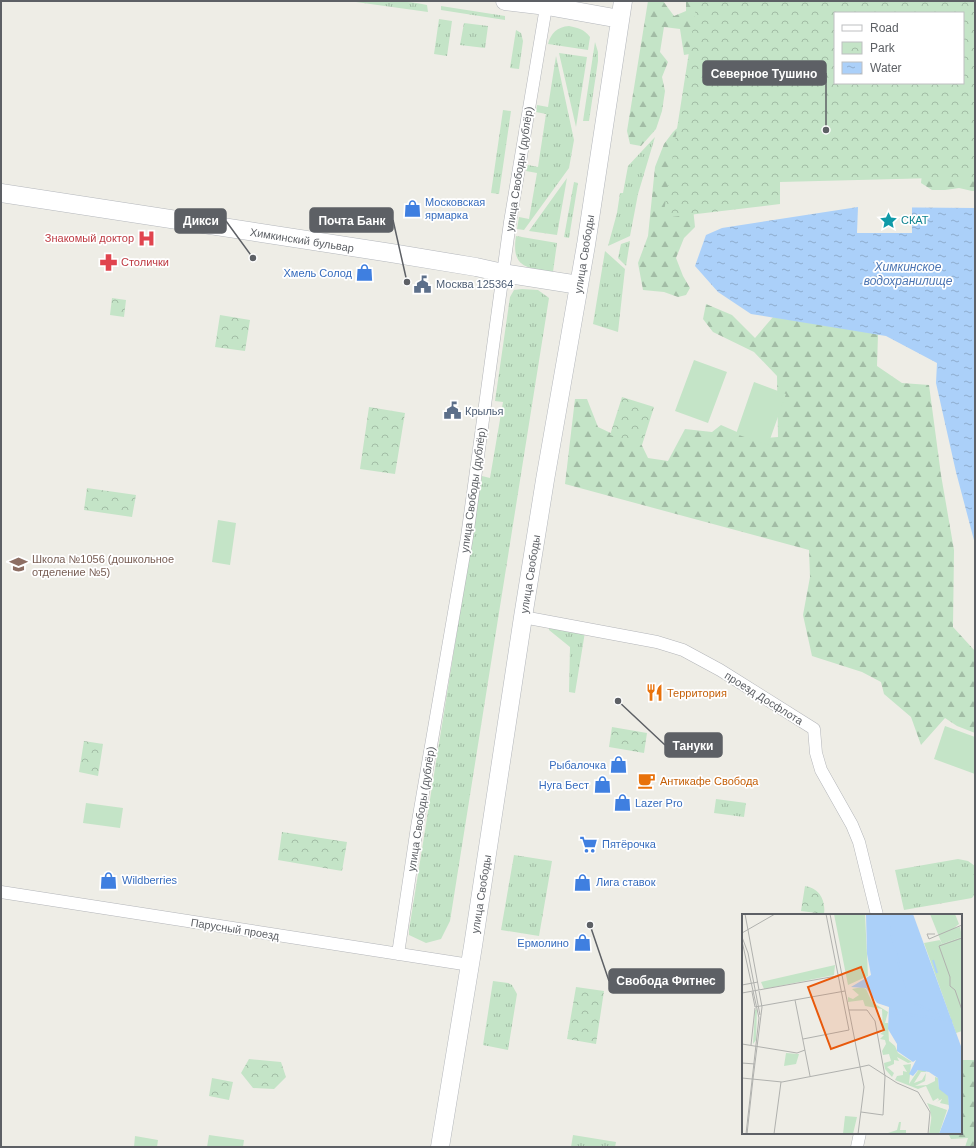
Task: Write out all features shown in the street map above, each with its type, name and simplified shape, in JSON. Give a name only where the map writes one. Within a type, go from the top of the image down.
[{"type":"main road","points":[[505,1],[547,4],[620,19]]},
{"type":"main road","name":"улица Свободы","points":[[440,1147],[470,965],[523,617],[586,245],[623,1]]},
{"type":"main road","name":"Химкинский бульвар","points":[[1,193],[476,267],[503,273],[579,285]]},
{"type":"street","name":"улица Свободы (дублёр)","points":[[398,954],[417,827],[467,537],[513,206],[547,4]]},
{"type":"street","name":"проезд Досфлота","points":[[523,617],[657,642],[683,650],[720,670],[814,730],[816,753],[821,770],[852,826],[859,842],[877,914]]},
{"type":"street","name":"Парусный проезд","points":[[1,892],[470,965]]},
{"type":"street","points":[[858,1147],[860,1134]]},
{"type":"green space","points":[[648,1],[663,1],[674,16],[686,11],[686,1],[737,1],[695,53],[684,55],[680,29],[664,27],[660,52],[668,62],[662,77],[665,91],[662,111],[656,129],[641,146],[630,144],[627,131]]},
{"type":"green space","points":[[697,1],[975,1],[975,177],[780,182],[780,204],[663,218]]},
{"type":"green space","points":[[975,1],[975,191],[959,188],[932,190],[921,183],[922,174],[871,135],[693,208],[695,227],[684,238],[676,258],[683,276],[690,288],[686,295],[678,297],[664,292],[643,290],[638,263],[648,236],[655,167],[664,144],[673,132],[687,119],[834,14],[834,84],[964,84],[964,12]]},
{"type":"green space","points":[[356,2],[420,3],[427,5],[428,12]]},
{"type":"green space","points":[[441,6],[505,16],[505,20],[441,10]]},
{"type":"green space","points":[[439,19],[452,21],[447,56],[434,54]]},
{"type":"green space","points":[[464,23],[488,26],[485,48],[460,45]]},
{"type":"green space","points":[[569,26],[578,28],[588,34],[590,37],[588,50],[548,44],[555,31]]},
{"type":"green space","points":[[516,30],[521,33],[523,41],[519,69],[510,68]]},
{"type":"green space","points":[[595,42],[598,52],[598,61],[589,121],[583,121]]},
{"type":"green space","points":[[559,53],[587,57],[576,127]]},
{"type":"green space","points":[[556,56],[574,140],[569,168],[524,230],[517,229],[519,217],[529,219],[537,173],[526,171],[528,165],[538,167],[546,114],[536,112],[537,105],[548,107]]},
{"type":"green space","points":[[503,110],[511,111],[499,194],[491,193]]},
{"type":"green space","points":[[655,137],[638,194],[630,236],[608,246],[617,213],[620,193],[623,193],[628,166]]},
{"type":"green space","points":[[567,178],[557,235],[529,231]]},
{"type":"green space","points":[[574,182],[578,183],[569,238],[564,237]]},
{"type":"green space","points":[[516,236],[557,243],[553,272],[536,269],[523,264],[516,255]]},
{"type":"green space","points":[[630,241],[626,266],[618,258],[621,244]]},
{"type":"green space","points":[[605,251],[625,269],[618,332],[593,324]]},
{"type":"green space","points":[[514,290],[538,290],[549,298],[450,921],[441,939],[426,943],[409,935],[409,930],[482,476],[490,478],[503,402],[495,401],[510,297]]},
{"type":"green space","points":[[112,298],[126,300],[124,317],[110,315]]},
{"type":"green space","points":[[706,304],[732,315],[755,338],[773,317],[878,334],[877,366],[902,383],[929,385],[941,475],[954,550],[953,627],[975,651],[975,733],[957,726],[945,718],[921,745],[911,717],[884,694],[881,682],[862,672],[812,656],[803,615],[810,577],[809,550],[565,484],[575,399],[587,399],[598,427],[617,436],[634,429],[648,458],[668,461],[685,429],[712,432],[721,425],[753,439],[778,437],[777,376],[754,352],[713,332],[703,319]]},
{"type":"green space","points":[[220,315],[250,320],[245,351],[215,347]]},
{"type":"green space","points":[[694,360],[727,372],[708,423],[675,411]]},
{"type":"green space","points":[[754,382],[786,394],[768,445],[736,434]]},
{"type":"green space","points":[[622,397],[654,407],[642,445],[610,435]]},
{"type":"green space","points":[[369,407],[405,413],[395,474],[360,469]]},
{"type":"green space","points":[[87,488],[136,495],[132,517],[84,510]]},
{"type":"green space","points":[[218,520],[236,523],[230,565],[212,562]]},
{"type":"green space","points":[[549,627],[585,632],[575,693],[569,692],[570,647],[549,630]]},
{"type":"green space","points":[[945,726],[975,737],[975,774],[934,759]]},
{"type":"green space","points":[[612,727],[647,733],[644,753],[609,747]]},
{"type":"green space","points":[[84,741],[103,744],[98,776],[79,772]]},
{"type":"green space","points":[[716,799],[746,803],[744,817],[714,813]]},
{"type":"green space","points":[[86,803],[123,808],[120,828],[83,823]]},
{"type":"green space","points":[[282,832],[347,842],[342,871],[278,860]]},
{"type":"green space","points":[[514,855],[552,861],[539,936],[501,930]]},
{"type":"green space","points":[[958,859],[968,861],[975,866],[975,894],[972,898],[904,910],[895,870]]},
{"type":"green space","points":[[805,886],[818,892],[823,900],[824,914],[801,911]]},
{"type":"green space","points":[[493,981],[512,985],[517,994],[508,1050],[483,1045]]},
{"type":"green space","points":[[576,987],[604,991],[596,1044],[567,1039]]},
{"type":"green space","points":[[249,1059],[281,1062],[286,1077],[274,1089],[253,1088],[241,1073]]},
{"type":"green space","points":[[962,1060],[975,1060],[975,1147],[965,1147],[968,1138],[951,1139],[948,1134],[962,1134]]},
{"type":"green space","points":[[212,1078],[233,1082],[229,1100],[209,1096]]},
{"type":"green space","points":[[209,1135],[244,1140],[243,1147],[207,1147]]},
{"type":"green space","points":[[573,1135],[616,1142],[615,1147],[571,1147]]},
{"type":"green space","points":[[135,1136],[158,1140],[157,1147],[134,1147]]},
{"type":"water","name":"Химкинское водохранилище","points":[[858,207],[975,208],[975,544],[956,472],[936,383],[937,363],[886,336],[751,314],[718,292],[695,266],[706,235],[722,228]]},
{"type":"pier","points":[[858,207],[912,207],[912,233],[857,233]]},
{"type":"place","name":"Северное Тушино","points":[[826,130]]},
{"type":"place","name":"Московская ярмарка","points":[[412,208]]},
{"type":"place","name":"СКАТ","points":[[888,220]]},
{"type":"place","name":"Знакомый доктор","points":[[147,238]]},
{"type":"place","name":"Дикси","points":[[253,258]]},
{"type":"place","name":"Столички","points":[[108,262]]},
{"type":"place","name":"Хмель Солод","points":[[365,273]]},
{"type":"place","name":"Почта Банк","points":[[407,282]]},
{"type":"place","name":"Москва 125364","points":[[423,284]]},
{"type":"place","name":"Крылья","points":[[452,411]]},
{"type":"place","name":"Школа №1056 (дошкольное отделение №5)","points":[[19,565]]},
{"type":"place","name":"Территория","points":[[654,693]]},
{"type":"place","name":"Тануки","points":[[618,701]]},
{"type":"place","name":"Рыбалочка","points":[[619,765]]},
{"type":"place","name":"Антикафе Свобода","points":[[647,781]]},
{"type":"place","name":"Нуга Бест","points":[[602,785]]},
{"type":"place","name":"Lazer Pro","points":[[622,803]]},
{"type":"place","name":"Пятёрочка","points":[[589,844]]},
{"type":"place","name":"Wildberries","points":[[109,880]]},
{"type":"place","name":"Лига ставок","points":[[583,882]]},
{"type":"place","name":"Свобода Фитнес","points":[[590,925]]},
{"type":"place","name":"Ермолино","points":[[582,943]]}]
